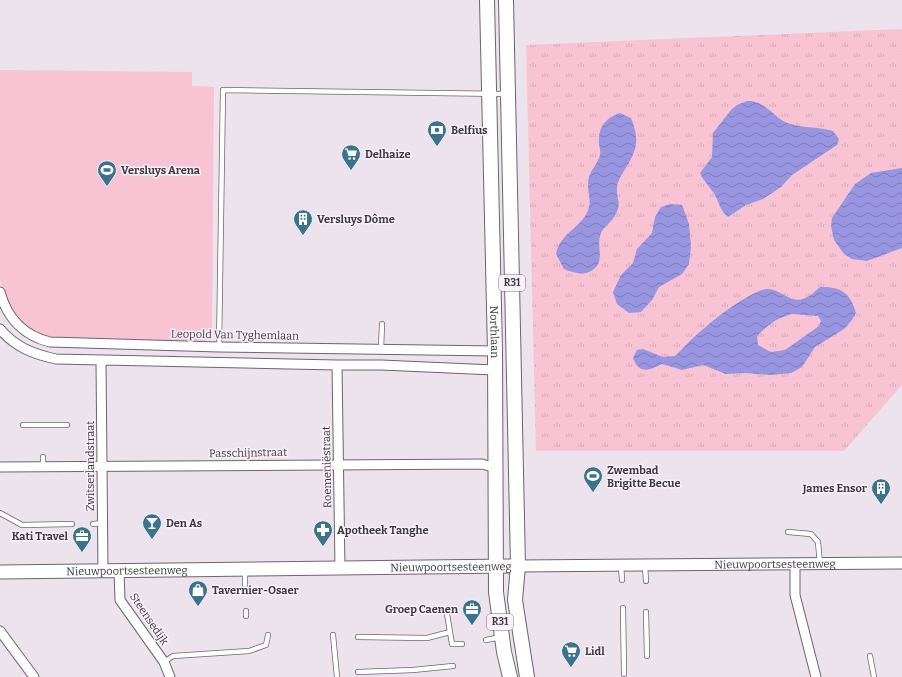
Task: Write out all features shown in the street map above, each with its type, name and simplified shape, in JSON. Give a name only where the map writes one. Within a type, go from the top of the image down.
[{"type":"main road","name":"Northlaan","points":[[487,0],[495,351],[496,567]]},
{"type":"main road","name":"Northlaan","points":[[506,0],[518,566]]},
{"type":"main road","name":"Nieuwpoortsesteenweg","points":[[0,572],[518,566]]},
{"type":"main road","name":"R31","points":[[518,566],[516,600],[527,677]]},
{"type":"main road","name":"R31","points":[[496,567],[496,592],[502,636],[510,677]]},
{"type":"street","name":"Leopold Van Tyghemlaan","points":[[0,292],[6,310],[17,325],[28,334],[50,342],[219,347],[495,351]]},
{"type":"street","points":[[0,329],[16,344],[37,355],[56,360],[396,365],[494,370]]},
{"type":"street","name":"Zwitserlandstraat","points":[[101,360],[103,571]]},
{"type":"street","name":"Roemeniëstraat","points":[[337,365],[340,569]]},
{"type":"street","name":"Passchijnstraat","points":[[0,467],[482,464],[496,468]]},
{"type":"street","name":"Nieuwpoortsesteenweg","points":[[518,566],[902,563]]},
{"type":"street","points":[[795,564],[795,595],[816,677]]},
{"type":"street","name":"Steensedijk","points":[[119,571],[120,600],[164,662],[170,677]]},
{"type":"street","points":[[0,631],[34,677]]},
{"type":"lane","points":[[219,347],[223,90],[489,95],[508,94]]},
{"type":"lane","points":[[381,350],[382,324]]},
{"type":"lane","points":[[23,425],[44,427],[67,425]]},
{"type":"lane","points":[[43,457],[43,467]]},
{"type":"lane","points":[[0,513],[22,525],[72,524]]},
{"type":"lane","points":[[93,524],[102,523]]},
{"type":"lane","points":[[788,532],[811,534],[818,542],[820,564]]},
{"type":"lane","points":[[621,566],[622,580]]},
{"type":"lane","points":[[645,566],[646,581]]},
{"type":"lane","points":[[245,570],[245,585]]},
{"type":"lane","points":[[623,608],[624,674]]},
{"type":"lane","points":[[646,612],[647,656]]},
{"type":"lane","points":[[447,614],[452,644],[462,644]]},
{"type":"lane","points":[[358,637],[427,638],[450,632]]},
{"type":"lane","points":[[164,662],[172,656],[249,651],[266,645],[268,635]]},
{"type":"lane","points":[[333,635],[336,677]]},
{"type":"lane","points":[[486,640],[502,636]]},
{"type":"lane","points":[[870,656],[874,677]]},
{"type":"lane","points":[[358,672],[413,670],[453,666]]},
{"type":"lane","points":[[413,670],[414,677]]},
{"type":"green space","points":[[902,29],[902,385],[844,451],[536,451],[526,45]]},
{"type":"green space","name":"Versluys Arena","points":[[0,70],[192,72],[192,86],[214,87],[212,337],[201,343],[42,338],[16,319],[5,298],[0,280]]},
{"type":"water","points":[[747,101],[760,104],[790,124],[833,131],[839,139],[837,145],[792,175],[781,187],[763,199],[746,205],[728,217],[700,173],[712,157],[713,133],[731,110],[737,105]]},
{"type":"water","points":[[620,113],[631,118],[636,133],[636,145],[632,157],[620,177],[617,186],[619,205],[617,212],[601,233],[599,240],[600,257],[598,265],[588,273],[572,272],[564,269],[556,254],[558,246],[567,234],[587,214],[590,201],[588,181],[600,155],[600,132],[607,120]]},
{"type":"water","points":[[902,168],[902,248],[867,261],[852,259],[844,254],[834,240],[831,226],[832,218],[855,184],[871,173]]},
{"type":"water","points":[[670,204],[682,205],[689,224],[691,247],[689,264],[682,274],[659,287],[652,300],[641,312],[629,313],[617,304],[613,292],[621,275],[633,263],[637,249],[652,233],[655,217],[661,207]]},
{"type":"water","points":[[820,287],[834,288],[844,292],[851,300],[856,313],[844,329],[815,347],[802,367],[791,373],[771,375],[745,373],[726,374],[703,365],[682,370],[662,364],[645,370],[638,367],[633,358],[637,350],[643,349],[663,357],[675,356],[691,339],[718,317],[745,298],[762,290],[773,290],[800,300],[809,296]],"holes":[[[792,314],[818,316],[821,321],[819,326],[785,350],[771,352],[758,345],[757,336],[769,325],[781,318]]]},
{"type":"place","name":"Belfius","points":[[437,147]]},
{"type":"place","name":"Delhaize","points":[[351,171]]},
{"type":"place","name":"Versluys Arena","points":[[107,187]]},
{"type":"place","name":"Versluys Dôme","points":[[303,236]]},
{"type":"place","name":"Zwembad Brigitte Becue","points":[[593,493]]},
{"type":"place","name":"James Ensor","points":[[881,505]]},
{"type":"place","name":"Den As","points":[[152,540]]},
{"type":"place","name":"Apotheek Tanghe","points":[[323,547]]},
{"type":"place","name":"Kati Travel","points":[[82,553]]},
{"type":"place","name":"Tavernier-Osaer","points":[[198,607]]},
{"type":"place","name":"Groep Caenen","points":[[472,626]]},
{"type":"place","name":"Lidl","points":[[571,668]]}]
